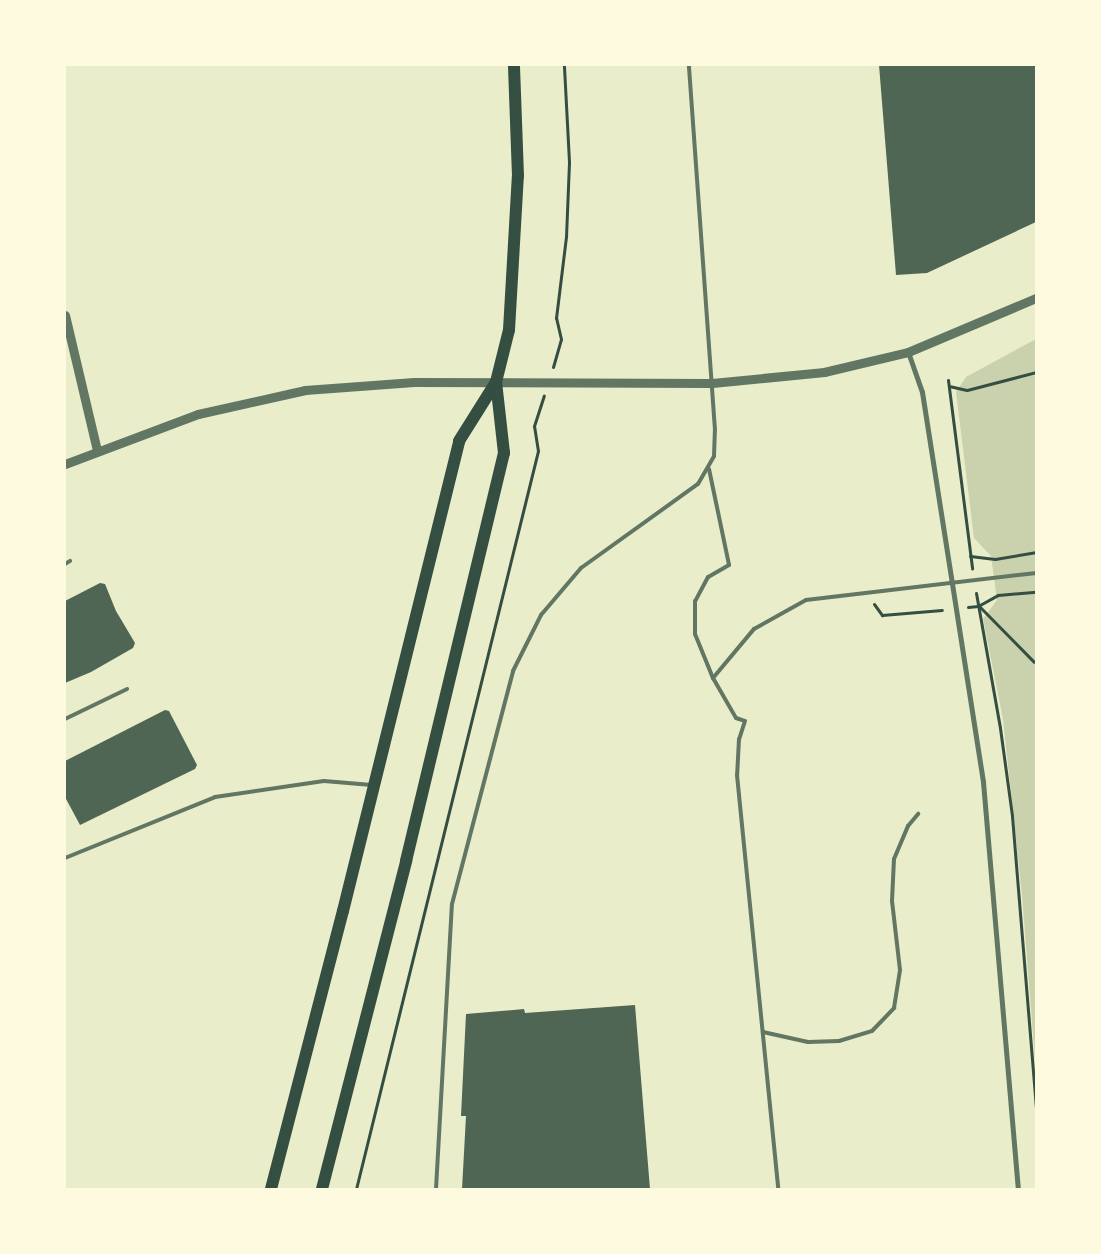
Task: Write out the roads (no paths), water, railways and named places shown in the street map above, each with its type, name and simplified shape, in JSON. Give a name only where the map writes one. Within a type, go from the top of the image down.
[{"type":"main road","points":[[271,1189],[459,441],[496,382],[509,330],[518,176],[514,65]]},
{"type":"main road","points":[[322,1189],[406,861],[504,453],[496,382]]},
{"type":"street","points":[[65,464],[97,450],[198,414],[305,390],[414,382],[712,383],[824,372],[908,352],[1036,298]]},
{"type":"street","points":[[65,315],[97,450]]},
{"type":"street","points":[[908,352],[922,392],[986,810],[1018,1189]]},
{"type":"lane","points":[[436,1189],[452,904],[513,671],[541,615],[581,568],[698,484],[709,469],[714,456],[715,430],[712,383],[689,65]]},
{"type":"lane","points":[[709,469],[728,565],[708,577],[695,602],[695,634],[713,678],[736,718],[745,721],[740,739],[737,775],[778,1189]]},
{"type":"lane","points":[[65,564],[70,561]]},
{"type":"lane","points":[[713,678],[754,629],[806,600],[1036,573]]},
{"type":"lane","points":[[65,719],[127,690]]},
{"type":"lane","points":[[65,858],[215,797],[324,781],[374,785]]},
{"type":"lane","points":[[763,1032],[808,1042],[839,1041],[872,1031],[894,1008],[900,970],[892,901],[894,859],[908,826],[918,814]]}]
